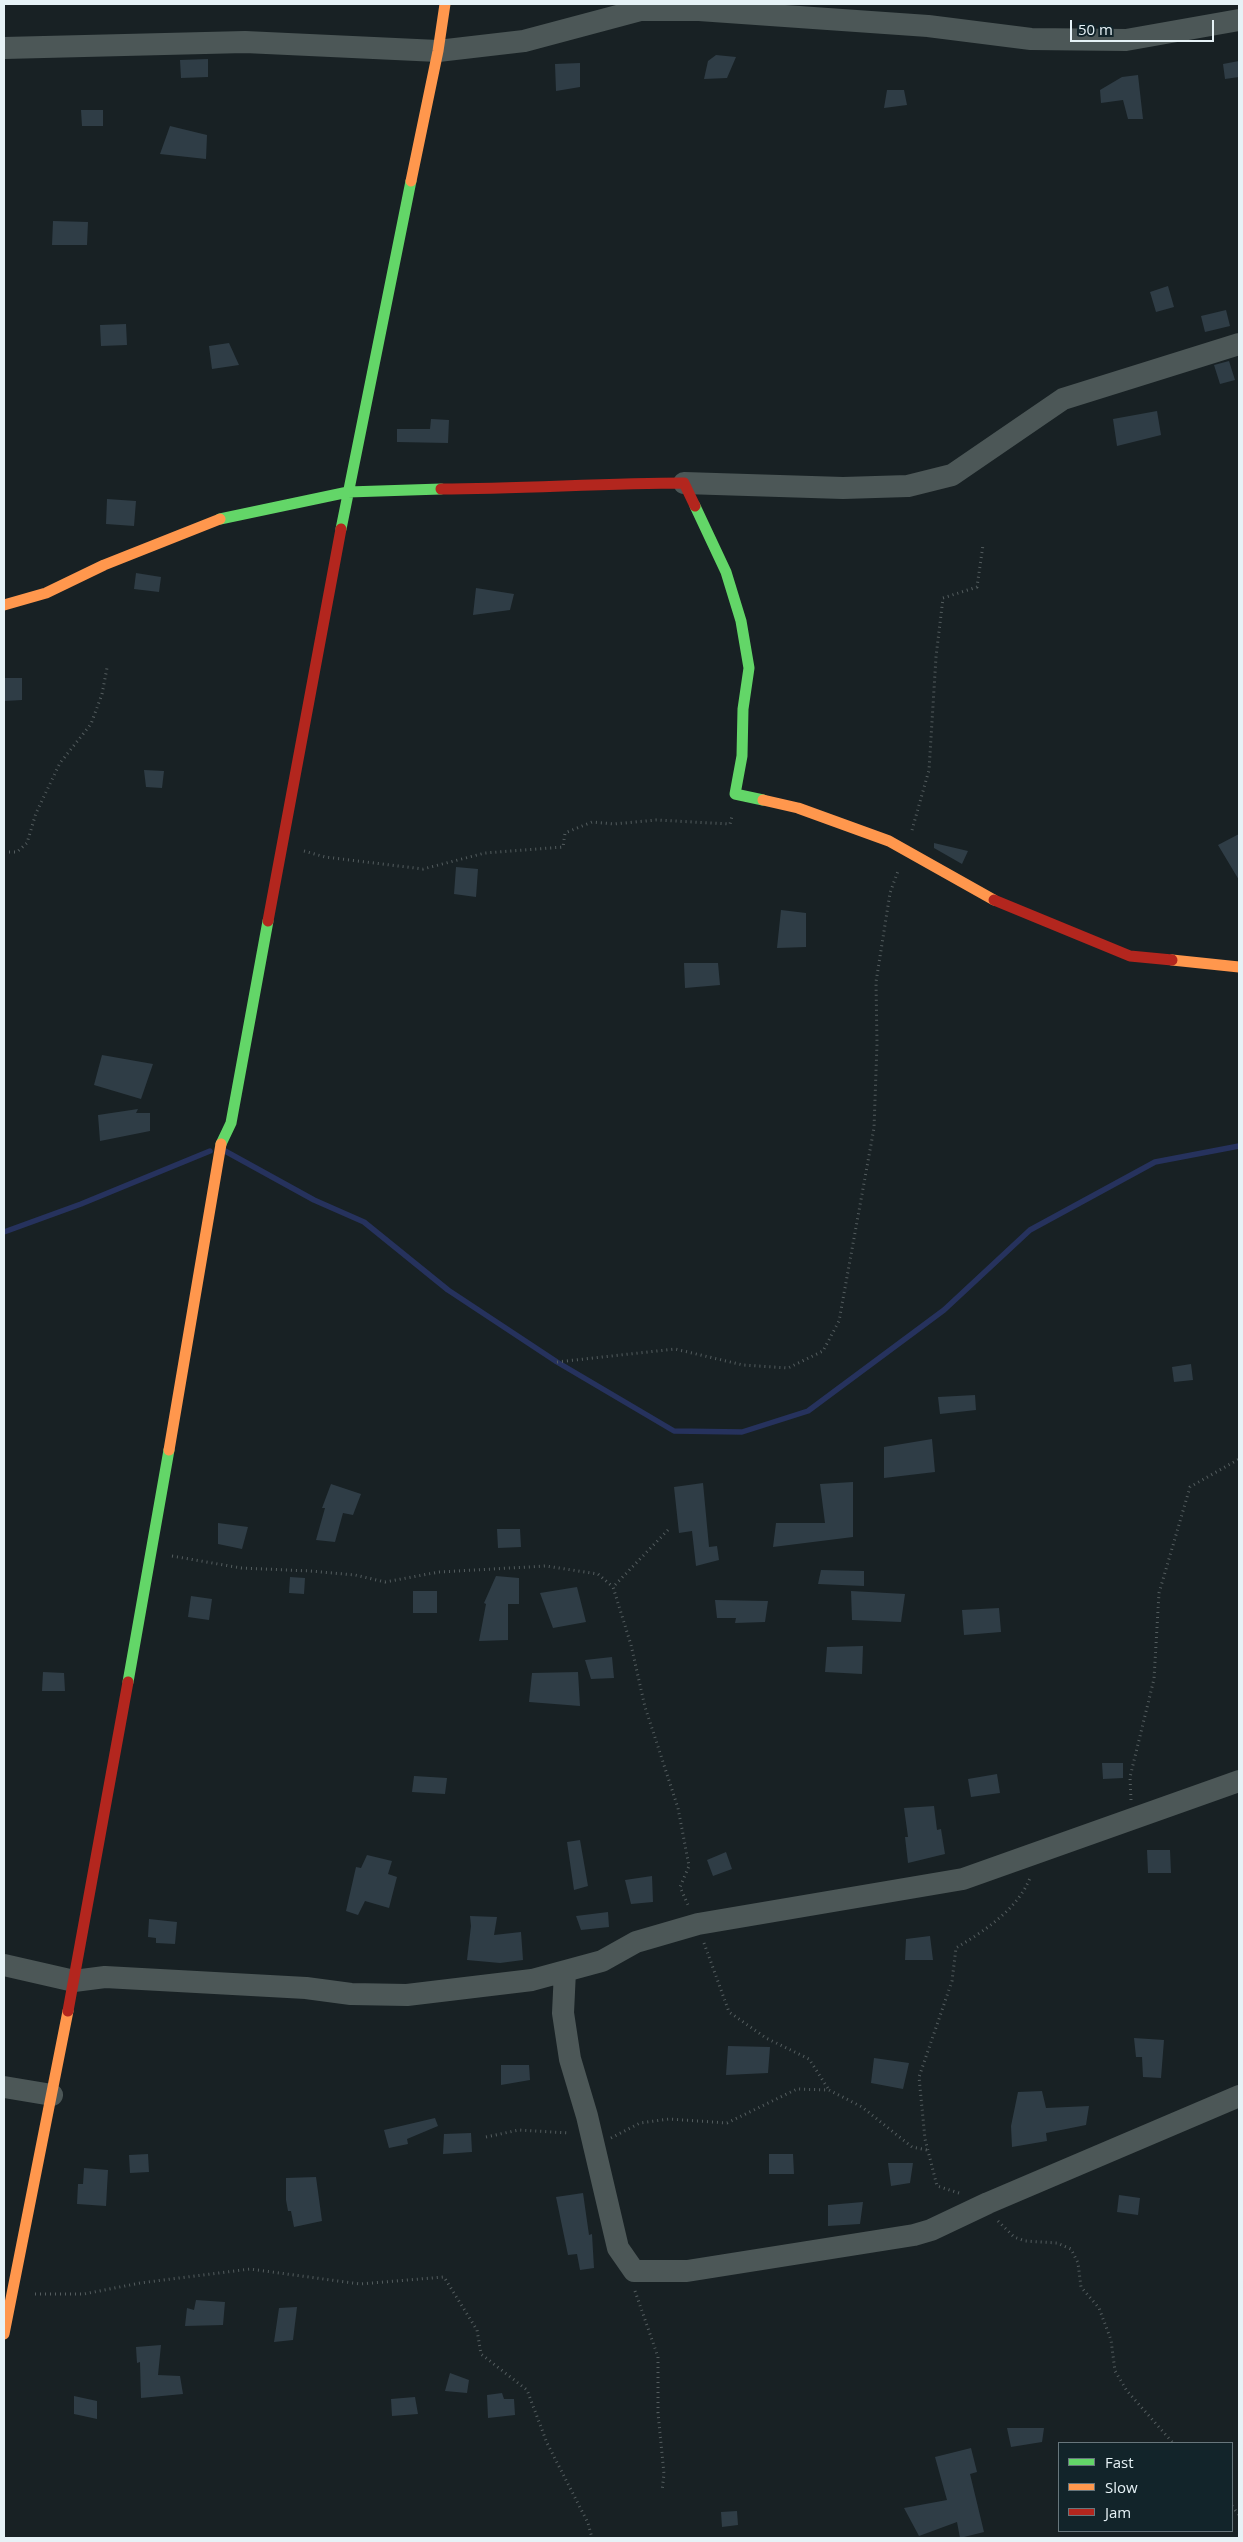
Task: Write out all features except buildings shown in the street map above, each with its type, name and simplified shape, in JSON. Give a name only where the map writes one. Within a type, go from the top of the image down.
[{"type":"street","points":[[4,2334],[74,1981],[152,1553],[219,1148],[231,1124],[348,492],[446,4]]},
{"type":"street","points":[[4,48],[244,42],[438,51],[524,41],[640,10],[699,10],[888,24],[1031,39],[1126,40],[1239,20]]},
{"type":"street","points":[[4,605],[46,592],[104,565],[218,519],[348,492],[409,489],[520,490],[621,483],[843,488],[917,484],[952,475],[1063,399],[1239,344]]},
{"type":"street","points":[[684,484],[726,572],[741,621],[749,668],[743,709],[742,756],[734,794],[798,808],[906,850],[992,899],[1130,956],[1239,967]]},
{"type":"street","points":[[4,1965],[74,1981],[105,1977],[306,1988],[351,1994],[407,1995],[532,1980],[602,1960],[636,1942],[698,1924],[964,1879],[1132,1821],[1239,1781]]},
{"type":"street","points":[[565,1971],[563,2013],[570,2058],[587,2116],[618,2248],[634,2271],[687,2271],[914,2235],[931,2230],[988,2203],[1239,2096]]},
{"type":"street","points":[[4,2087],[52,2095]]},
{"type":"path","points":[[557,1362],[675,1349],[743,1365],[788,1368],[823,1351],[839,1322],[874,1128],[877,1044],[876,982],[890,893],[906,850],[929,770],[936,657],[943,598],[976,587],[983,545]]},
{"type":"path","points":[[4,852],[17,852],[27,843],[36,813],[60,763],[91,724],[102,694],[107,668]]},
{"type":"path","points":[[281,850],[300,849],[325,857],[423,869],[486,853],[563,847],[565,833],[592,822],[614,824],[656,820],[730,824],[734,794]]},
{"type":"path","points":[[1132,1821],[1130,1777],[1154,1679],[1159,1593],[1190,1487],[1239,1459]]},
{"type":"path","points":[[613,1587],[668,1530]]},
{"type":"path","points":[[152,1553],[194,1558],[241,1568],[356,1575],[385,1582],[439,1572],[546,1566],[598,1574],[613,1587],[631,1646],[645,1708],[678,1808],[690,1866],[680,1887],[698,1924],[729,2012],[766,2038],[809,2059],[830,2090]]},
{"type":"path","points":[[1032,1873],[1026,1889],[988,1930],[956,1948],[952,1981],[919,2077],[927,2150],[937,2186],[988,2203],[993,2214],[1014,2237],[1025,2241],[1057,2243],[1071,2249],[1078,2263],[1081,2287],[1099,2308],[1111,2340],[1115,2370],[1127,2391],[1172,2442]]},
{"type":"path","points":[[703,2122],[727,2123],[754,2112],[797,2089],[830,2090],[862,2107],[912,2147],[927,2150]]},
{"type":"path","points":[[12,2293],[84,2294],[140,2283],[250,2269],[360,2284],[444,2277],[477,2330],[480,2354],[527,2390],[546,2443],[588,2523],[592,2538]]},
{"type":"path","points":[[635,2284],[635,2292],[658,2357],[658,2414],[664,2474],[662,2491]]},
{"type":"waterway","points":[[225,1151],[314,1200],[364,1222],[448,1290],[557,1362],[674,1431],[742,1432],[808,1411],[944,1310],[1030,1230],[1155,1162],[1239,1146]]},
{"type":"waterway","points":[[4,1232],[81,1204],[210,1151]]},
{"type":"traffic: fast","points":[[341,529],[411,181]]},
{"type":"traffic: fast","points":[[220,519],[348,492],[441,489]]},
{"type":"traffic: fast","points":[[695,506],[726,572],[741,621],[749,668],[743,709],[742,756],[735,794],[763,800]]},
{"type":"traffic: fast","points":[[221,1144],[231,1123],[268,921]]},
{"type":"traffic: fast","points":[[128,1682],[169,1450]]},
{"type":"traffic: slow","points":[[411,181],[438,51],[445,4]]},
{"type":"traffic: slow","points":[[4,605],[46,593],[104,565],[220,519]]},
{"type":"traffic: slow","points":[[763,800],[798,808],[889,841],[994,900]]},
{"type":"traffic: slow","points":[[1172,960],[1239,967]]},
{"type":"traffic: slow","points":[[169,1450],[221,1144]]},
{"type":"traffic: slow","points":[[4,2334],[68,2011]]},
{"type":"traffic: jam","points":[[441,489],[684,483],[695,506]]},
{"type":"traffic: jam","points":[[268,921],[341,529]]},
{"type":"traffic: jam","points":[[994,900],[1130,956],[1172,960]]},
{"type":"traffic: jam","points":[[68,2011],[128,1682]]}]
